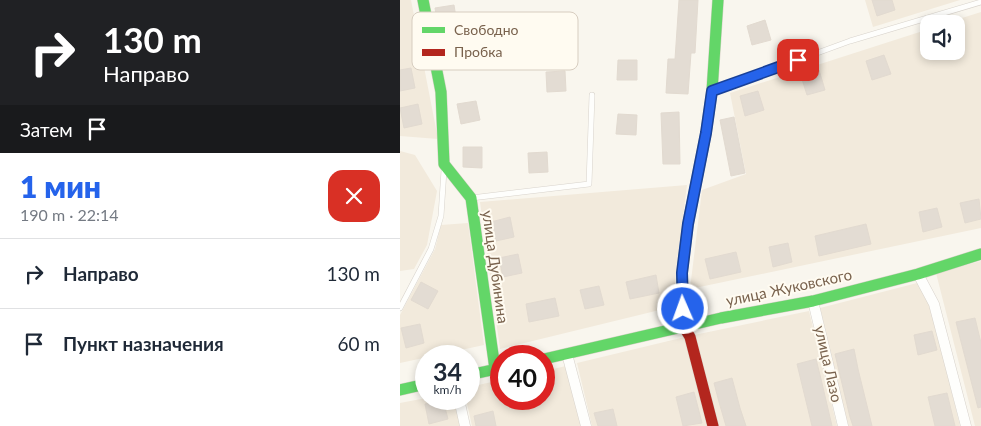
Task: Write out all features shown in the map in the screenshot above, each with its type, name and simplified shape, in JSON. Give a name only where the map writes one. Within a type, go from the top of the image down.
[{"type":"street","points":[[713,426],[690,337],[684,327],[682,273],[688,224],[706,133],[712,91],[718,0]]},
{"type":"street","points":[[436,70],[441,92],[444,164]]},
{"type":"street","name":"улица Дубинина","points":[[444,164],[470,198],[494,345]]},
{"type":"street","name":"улица Жуковского","points":[[555,357],[721,318],[813,301],[918,274],[981,254]]},
{"type":"street","points":[[918,274],[934,304],[966,426]]},
{"type":"street","name":"улица Лазо","points":[[813,301],[843,426]]},
{"type":"street","points":[[567,354],[586,426]]},
{"type":"street","points":[[400,390],[415,387]]},
{"type":"street","points":[[461,410],[465,426]]},
{"type":"lane","points":[[712,91],[850,41],[981,2]]},
{"type":"lane","points":[[470,198],[589,184],[592,95]]},
{"type":"lane","points":[[400,308],[431,249],[441,216],[444,164]]},
{"type":"shaded area","points":[[400,0],[411,0],[413,12],[412,70],[425,70],[438,139],[400,136]]},
{"type":"shaded area","points":[[865,0],[960,0],[873,27]]},
{"type":"shaded area","points":[[981,12],[981,228],[690,289],[702,190],[746,174],[730,93],[920,32],[920,60],[965,60],[965,17]]},
{"type":"shaded area","points":[[400,151],[415,155],[437,191],[427,245],[414,269],[400,271]]},
{"type":"shaded area","points":[[687,185],[672,307],[516,345],[499,345],[480,202]]},
{"type":"shaded area","points":[[468,223],[484,345],[415,345],[415,360],[400,363],[400,315],[435,249],[441,225]]},
{"type":"shaded area","points":[[981,261],[981,426],[975,426],[936,273]]},
{"type":"shaded area","points":[[925,281],[960,426],[848,426],[820,308]]},
{"type":"shaded area","points":[[809,311],[837,426],[719,426],[694,335]]},
{"type":"shaded area","points":[[685,337],[707,426],[592,426],[577,363]]},
{"type":"shaded area","points":[[566,366],[581,426],[472,426],[468,410],[480,410],[480,385],[490,382],[490,410],[555,410],[555,368]]},
{"type":"shaded area","points":[[415,400],[415,410],[456,410],[460,426],[400,426],[400,403]]},
{"type":"building","points":[[679,0],[698,0],[695,53],[691,53],[688,94],[666,93],[668,59],[675,59]]},
{"type":"building","points":[[872,0],[892,0],[895,10],[877,16]]},
{"type":"building","points":[[454,5],[455,12],[436,12],[435,8]]},
{"type":"building","points":[[765,20],[771,40],[752,45],[747,26]]},
{"type":"building","points":[[884,55],[891,74],[872,80],[866,61]]},
{"type":"building","points":[[618,60],[637,60],[637,80],[617,80]]},
{"type":"building","points":[[411,68],[415,88],[400,91],[400,70]]},
{"type":"building","points":[[819,70],[825,90],[807,95],[801,76]]},
{"type":"building","points":[[565,71],[566,91],[547,92],[546,72]]},
{"type":"building","points":[[758,91],[764,110],[745,116],[740,96]]},
{"type":"building","points":[[476,101],[480,120],[461,124],[457,104]]},
{"type":"building","points":[[418,104],[422,124],[404,128],[400,108]]},
{"type":"building","points":[[679,112],[680,164],[663,164],[661,113]]},
{"type":"building","points":[[618,114],[637,115],[636,135],[616,134]]},
{"type":"building","points":[[734,117],[745,173],[731,176],[720,120]]},
{"type":"building","points":[[463,147],[482,147],[482,168],[463,167]]},
{"type":"building","points":[[547,152],[548,172],[529,173],[528,153]]},
{"type":"building","points":[[979,199],[981,219],[965,223],[960,203]]},
{"type":"building","points":[[937,208],[942,227],[923,232],[919,212]]},
{"type":"building","points":[[510,217],[514,237],[496,241],[491,222]]},
{"type":"building","points":[[866,224],[871,244],[819,256],[815,236]]},
{"type":"building","points":[[788,243],[792,262],[773,267],[769,247]]},
{"type":"building","points":[[736,252],[741,272],[710,279],[705,259]]},
{"type":"building","points":[[518,254],[522,273],[503,277],[499,258]]},
{"type":"building","points":[[656,275],[659,293],[630,299],[626,282]]},
{"type":"building","points":[[421,282],[438,291],[428,309],[411,300]]},
{"type":"building","points":[[599,286],[604,305],[585,309],[580,290]]},
{"type":"building","points":[[555,298],[559,316],[529,322],[526,304]]},
{"type":"building","points":[[975,318],[981,343],[981,407],[978,408],[956,322]]},
{"type":"building","points":[[420,324],[424,343],[406,348],[401,328]]},
{"type":"building","points":[[932,331],[937,350],[918,355],[914,335]]},
{"type":"building","points":[[854,349],[872,426],[853,426],[835,354]]},
{"type":"building","points":[[816,359],[832,426],[812,426],[797,364]]},
{"type":"building","points":[[732,378],[746,426],[726,426],[719,402],[714,383]]},
{"type":"building","points":[[694,392],[702,423],[683,426],[676,397]]},
{"type":"building","points":[[947,393],[955,426],[935,426],[928,397]]},
{"type":"building","points":[[613,409],[617,426],[598,426],[594,413]]},
{"type":"building","points":[[426,410],[446,410],[448,419],[429,424]]},
{"type":"building","points":[[493,411],[496,426],[476,426],[474,416]]},
{"type":"traffic: fast","points":[[423,0],[425,12]]},
{"type":"traffic: fast","points":[[684,327],[682,273],[688,224],[706,133],[712,91],[718,0]]},
{"type":"traffic: fast","points":[[437,70],[441,92],[444,164],[471,198],[492,345]]},
{"type":"traffic: fast","points":[[555,356],[721,318],[813,301],[918,274],[981,254]]},
{"type":"traffic: fast","points":[[480,373],[490,370]]},
{"type":"traffic: fast","points":[[400,390],[415,387]]},
{"type":"traffic: jam","points":[[684,327],[690,337],[713,426]]},
{"type":"route","points":[[683,309],[682,273],[688,224],[706,133],[712,91],[798,60]]}]
